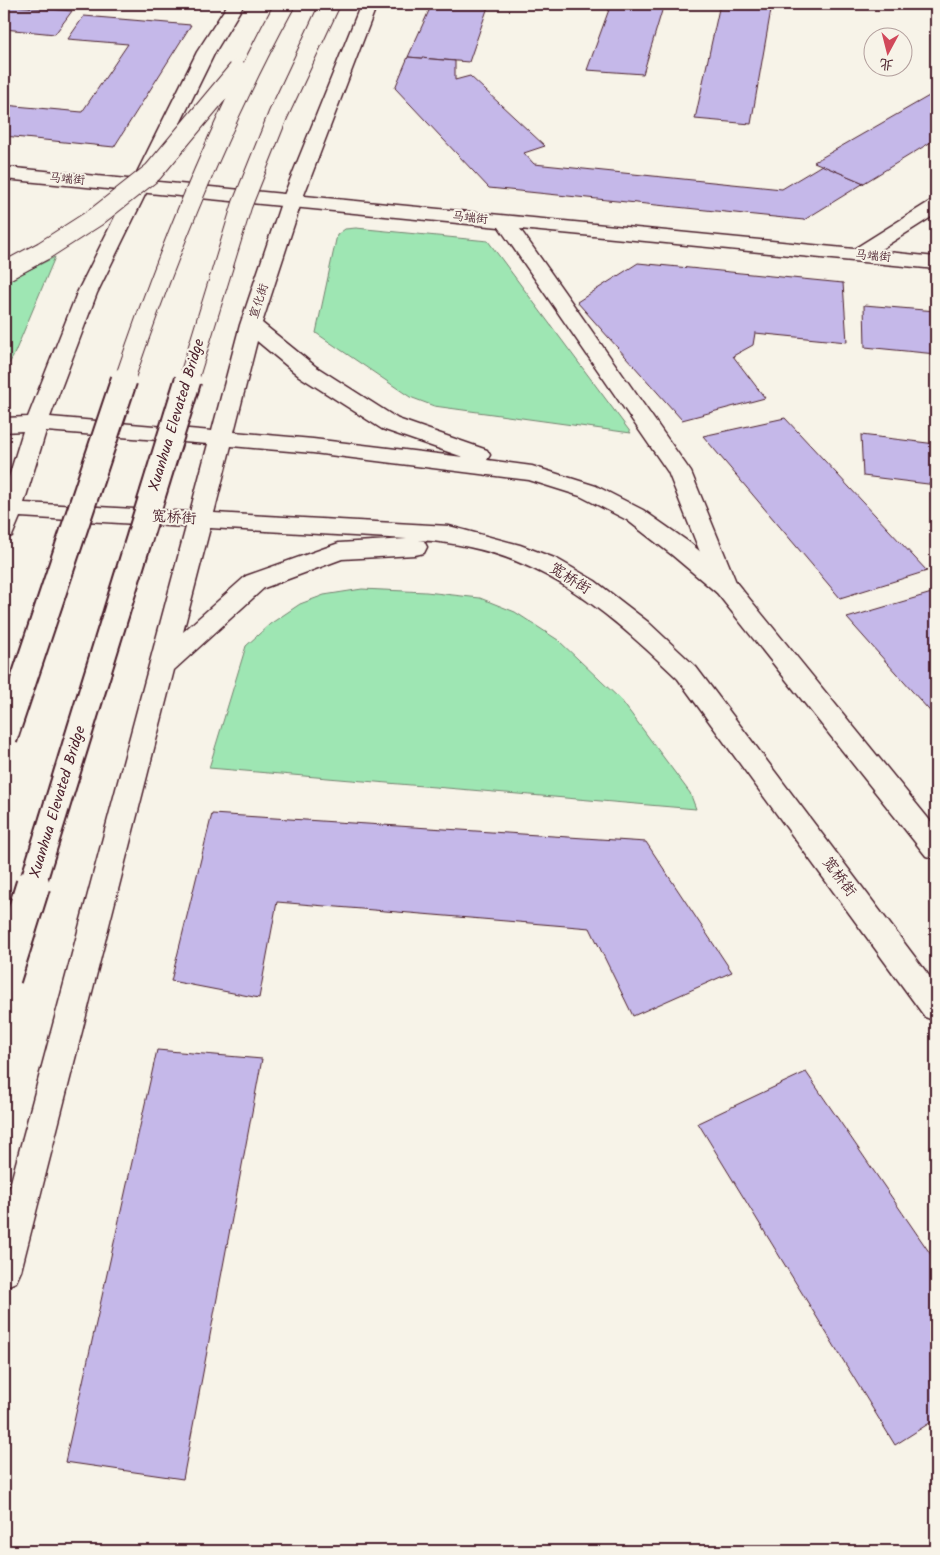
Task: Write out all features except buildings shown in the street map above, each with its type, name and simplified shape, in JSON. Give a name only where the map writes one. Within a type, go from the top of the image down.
[{"type":"main road","points":[[4,530],[8,508],[37,424],[87,294],[138,186],[206,52],[236,4]]},
{"type":"main road","points":[[4,739],[155,290],[219,135],[270,30],[285,4]]},
{"type":"main road","name":"Xuanhua Elevated Bridge","points":[[4,978],[242,205],[278,115],[330,4]]},
{"type":"main road","name":"宣化街","points":[[369,4],[292,200],[251,325],[307,371],[390,424],[532,473]]},
{"type":"main road","points":[[4,272],[43,251],[96,217],[152,172],[206,110],[270,30]]},
{"type":"main road","name":"马端街","points":[[4,173],[936,262]]},
{"type":"main road","points":[[858,255],[936,206]]},
{"type":"main road","points":[[505,221],[679,472],[726,587]]},
{"type":"main road","points":[[4,1271],[251,325]]},
{"type":"main road","points":[[4,425],[37,424],[313,446],[532,473],[588,491],[635,515],[681,549],[726,587],[936,848]]},
{"type":"main road","name":"宽桥街","points":[[8,508],[449,534],[506,548],[548,564],[638,626],[687,673],[936,1008]]},
{"type":"main road","points":[[160,668],[255,582],[339,551],[416,547],[506,548]]},
{"type":"green space","points":[[356,228],[488,241],[631,433],[434,406],[410,397],[316,333],[337,235],[345,229]]},
{"type":"green space","points":[[55,257],[13,357],[4,372],[4,282]]},
{"type":"green space","points":[[362,589],[426,592],[480,598],[515,612],[558,640],[621,700],[690,793],[696,809],[209,768],[246,646],[270,624],[300,604],[324,595]]}]
